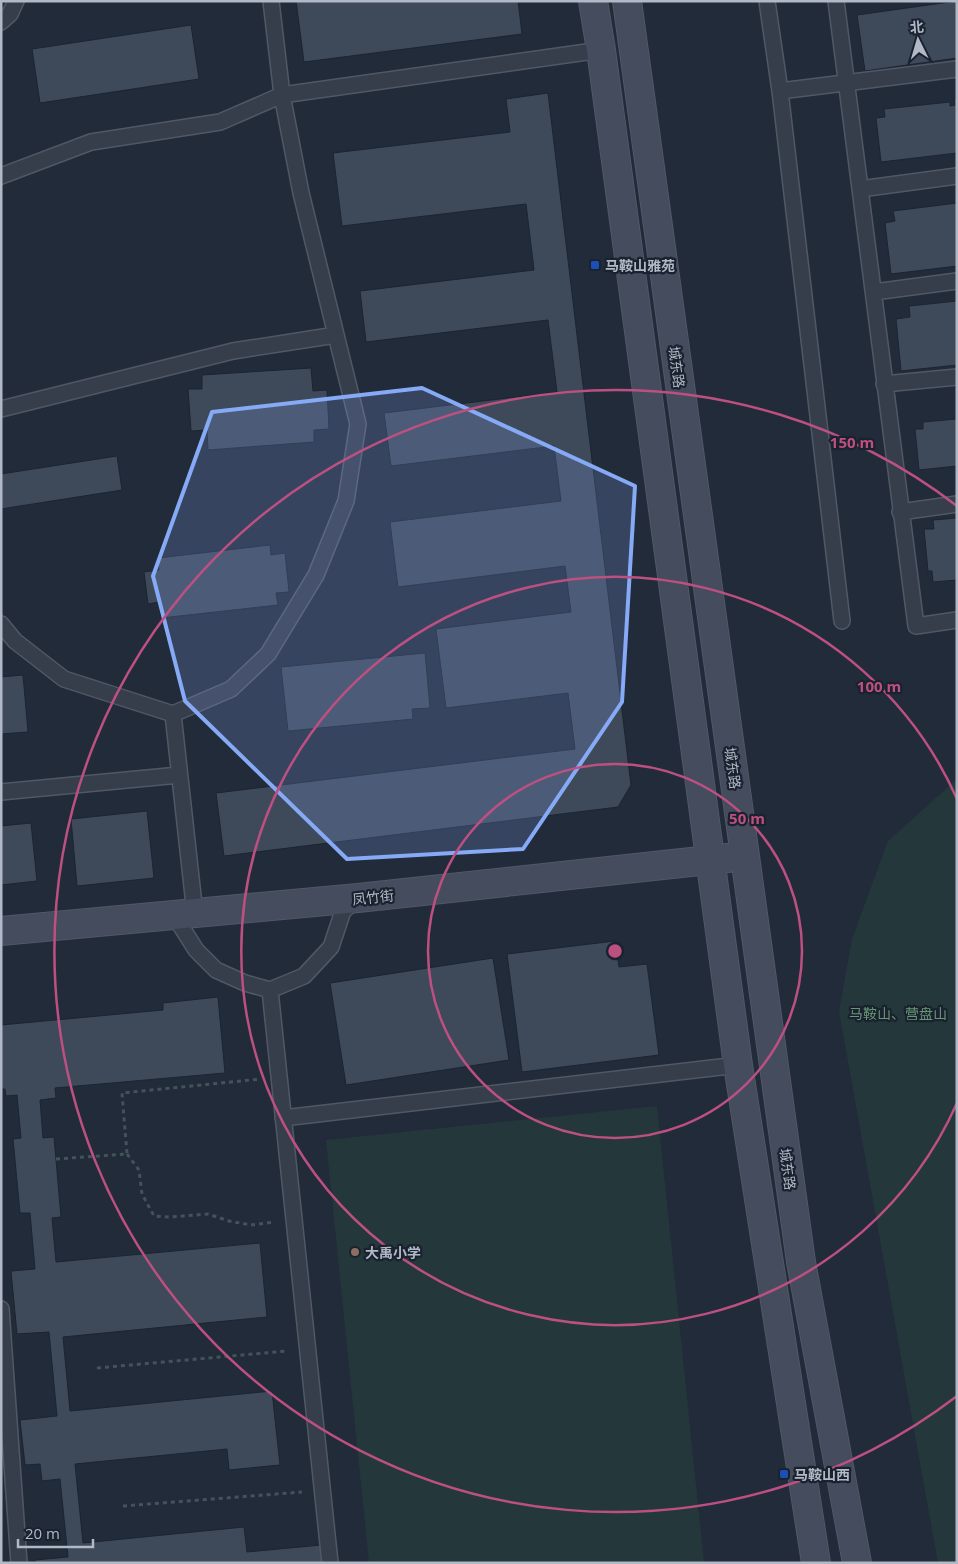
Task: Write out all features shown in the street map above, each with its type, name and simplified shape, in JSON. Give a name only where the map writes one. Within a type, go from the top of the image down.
[{"type":"street","points":[[594,1],[738,1065],[816,1563]]},
{"type":"street","name":"城东路","points":[[626,1],[801,1262],[857,1563]]},
{"type":"street","name":"凤竹街","points":[[1,931],[358,898],[745,856]]},
{"type":"lane","points":[[1,22],[10,14],[16,1]]},
{"type":"lane","points":[[1,624],[15,641],[64,679],[173,714],[231,689],[268,654],[316,575],[346,501],[358,424],[301,193],[282,95],[271,1]]},
{"type":"lane","points":[[767,1],[780,91],[842,621]]},
{"type":"lane","points":[[836,1],[916,626],[957,620]]},
{"type":"lane","points":[[1,176],[91,142],[220,122],[282,95],[601,50]]},
{"type":"lane","points":[[780,91],[957,69]]},
{"type":"lane","points":[[860,189],[957,176]]},
{"type":"lane","points":[[874,292],[957,280]]},
{"type":"lane","points":[[1,409],[233,351],[336,335]]},
{"type":"lane","points":[[884,384],[957,377]]},
{"type":"lane","points":[[900,512],[957,504]]},
{"type":"lane","points":[[173,714],[179,776],[184,914],[196,950],[216,970],[245,983],[270,990],[304,976],[331,947],[343,911],[358,898]]},
{"type":"lane","points":[[1,792],[179,776]]},
{"type":"lane","points":[[270,990],[330,1563]]},
{"type":"lane","points":[[283,1118],[738,1065]]},
{"type":"lane","points":[[1,1309],[19,1563]]},
{"type":"path","points":[[279,1077],[122,1093],[127,1154],[139,1170],[142,1194],[154,1216],[208,1214],[229,1221],[251,1225],[294,1219]]},
{"type":"path","points":[[56,1159],[127,1154]]},
{"type":"path","points":[[97,1368],[308,1349]]},
{"type":"path","points":[[123,1506],[323,1491]]},
{"type":"highlighted area","points":[[422,388],[635,486],[622,702],[523,849],[347,859],[185,701],[153,576],[212,412]]},
{"type":"green space","name":"马鞍山、营盘山","points":[[957,779],[957,1563],[938,1563],[839,1011],[852,939],[888,841]]},
{"type":"green space","points":[[657,1106],[704,1563],[369,1563],[326,1140]]},
{"type":"building","points":[[296,1],[518,1],[522,34],[304,62]]},
{"type":"building","points":[[957,1],[957,58],[865,71],[857,15]]},
{"type":"building","points":[[191,25],[199,79],[40,103],[32,49]]},
{"type":"building","points":[[548,93],[631,785],[618,807],[224,856],[216,793],[575,749],[568,693],[446,708],[436,629],[571,612],[565,566],[398,587],[390,522],[561,501],[554,446],[391,466],[384,413],[557,392],[548,320],[366,342],[360,291],[534,270],[526,204],[342,226],[333,153],[510,132],[506,99]]},
{"type":"building","points":[[954,99],[957,99],[957,153],[881,162],[876,118],[885,117],[884,109],[950,102],[950,106],[955,105]]},
{"type":"building","points":[[957,203],[957,266],[891,274],[885,223],[895,221],[893,211]]},
{"type":"building","points":[[957,301],[957,365],[901,371],[896,319],[910,317],[909,306]]},
{"type":"building","points":[[311,368],[313,391],[327,390],[329,429],[314,430],[314,442],[208,450],[207,430],[191,431],[188,389],[202,389],[202,375]]},
{"type":"building","points":[[957,419],[957,466],[919,470],[915,429],[923,429],[923,422]]},
{"type":"building","points":[[117,456],[122,490],[1,509],[1,474]]},
{"type":"building","points":[[957,518],[957,580],[933,582],[932,571],[928,571],[924,529],[934,529],[933,520]]},
{"type":"building","points":[[270,545],[271,555],[285,553],[289,592],[276,593],[278,605],[161,618],[159,602],[148,604],[144,572],[159,570],[158,558]]},
{"type":"building","points":[[425,653],[430,708],[412,709],[413,719],[288,731],[281,667]]},
{"type":"building","points":[[23,675],[28,732],[1,734],[1,677]]},
{"type":"building","points":[[147,811],[154,878],[77,886],[71,819]]},
{"type":"building","points":[[31,823],[37,881],[1,885],[1,826]]},
{"type":"building","points":[[615,941],[619,967],[647,964],[659,1055],[522,1072],[507,954]]},
{"type":"building","points":[[493,958],[509,1060],[346,1085],[330,983]]},
{"type":"building","points":[[218,997],[225,1073],[55,1088],[56,1098],[40,1100],[43,1138],[54,1137],[61,1217],[52,1218],[56,1262],[260,1243],[267,1317],[63,1337],[70,1411],[272,1391],[280,1465],[229,1470],[227,1449],[75,1464],[83,1543],[244,1527],[247,1552],[321,1545],[322,1563],[35,1563],[35,1560],[68,1557],[60,1479],[42,1481],[40,1464],[25,1465],[20,1420],[57,1416],[49,1332],[17,1334],[11,1271],[35,1269],[30,1213],[20,1213],[13,1139],[21,1138],[17,1095],[6,1096],[5,1089],[1,1089],[1,1025],[163,1010],[163,1003]]},
{"type":"place","name":"马鞍山雅苑","points":[[595,265]]},
{"type":"place","name":"大禹小学","points":[[355,1252]]},
{"type":"place","name":"马鞍山西","points":[[784,1474]]}]
